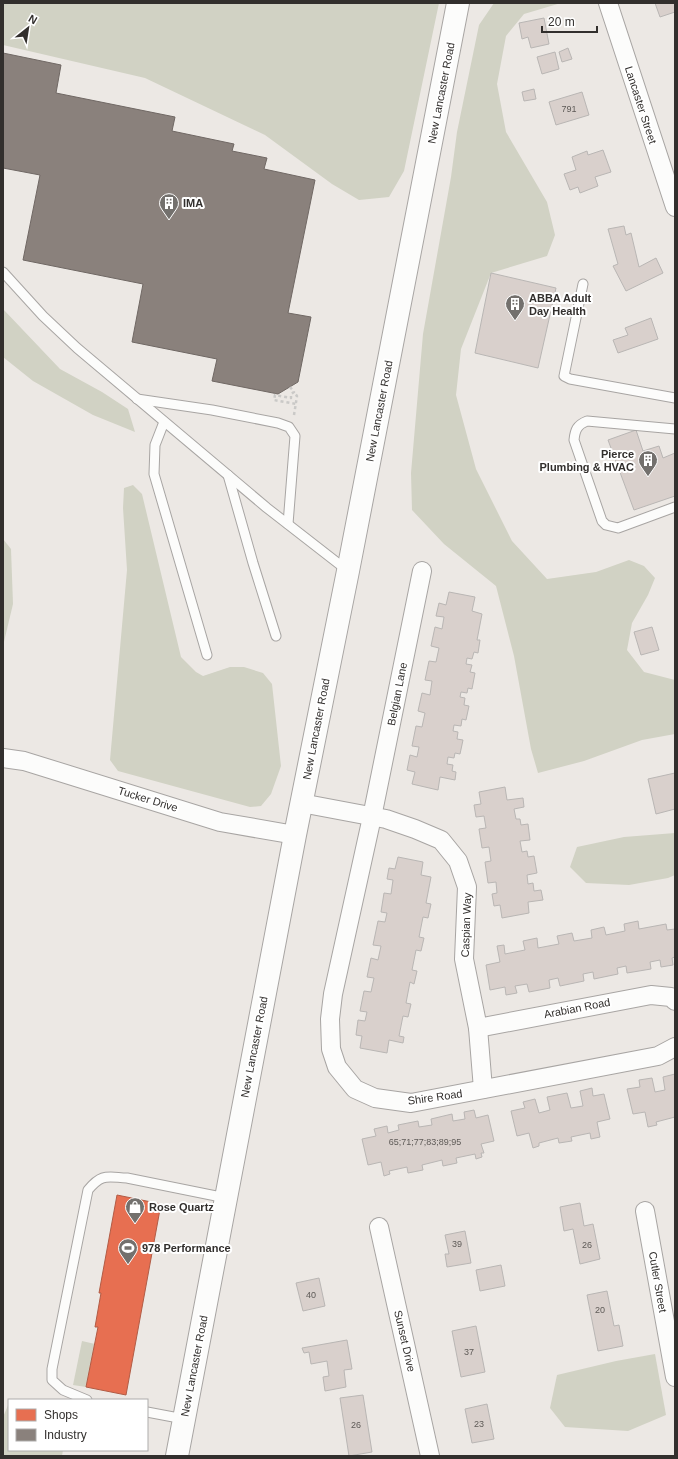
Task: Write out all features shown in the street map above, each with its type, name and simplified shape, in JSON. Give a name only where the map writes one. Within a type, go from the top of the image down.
[{"type":"main road","name":"New Lancaster Road","points":[[177,1456],[301,803],[348,571],[458,3]]},
{"type":"street","name":"Lancaster Street","points":[[608,3],[675,207]]},
{"type":"street","name":"Belgian Lane","points":[[372,817],[422,571]]},
{"type":"street","name":"Tucker Drive","points":[[3,758],[24,761],[220,822],[295,835]]},
{"type":"street","name":"Caspian Way","points":[[301,803],[386,819],[415,829],[441,840],[458,861],[467,887],[464,959],[478,1028],[483,1089]]},
{"type":"street","name":"Shire Road","points":[[372,817],[333,994],[330,1019],[331,1049],[337,1067],[355,1089],[375,1098],[412,1103],[658,1056],[675,1047]]},
{"type":"street","name":"Arabian Road","points":[[478,1028],[651,994],[671,997],[675,1001]]},
{"type":"street","name":"Cutler Street","points":[[645,1210],[675,1377]]},
{"type":"street","name":"Sunset Drive","points":[[379,1227],[430,1456]]},
{"type":"lane","points":[[3,272],[42,316],[77,348],[228,475],[348,571]]},
{"type":"lane","points":[[583,284],[564,376],[570,379],[675,398]]},
{"type":"lane","points":[[137,399],[212,410],[278,423],[289,427],[295,436],[288,524]]},
{"type":"lane","points":[[164,422],[155,446],[154,474],[206,655]]},
{"type":"lane","points":[[675,429],[587,422],[576,428],[574,440],[602,522],[606,525],[618,528],[675,507]]},
{"type":"lane","points":[[228,475],[276,636]]},
{"type":"lane","points":[[85,1399],[63,1390],[52,1380],[52,1369],[88,1190],[94,1182],[103,1177],[127,1178],[226,1198]]},
{"type":"lane","points":[[148,1412],[184,1419]]},
{"type":"path","points":[[290,387],[294,392],[297,396],[296,404],[274,400],[275,395],[291,398],[291,394],[294,392]]},
{"type":"shaded area","points":[[3,3],[439,3],[404,171],[389,197],[359,200],[332,184],[265,135],[145,78],[3,45]]},
{"type":"shaded area","points":[[494,3],[561,3],[524,14],[506,36],[497,84],[506,132],[547,202],[555,235],[547,256],[491,273],[461,349],[456,395],[476,469],[512,541],[547,579],[596,572],[629,560],[644,566],[655,578],[648,595],[632,623],[627,650],[644,672],[675,680],[675,734],[642,740],[584,761],[538,773],[531,749],[514,656],[496,586],[444,544],[412,510],[411,473],[423,334],[451,177],[457,132],[479,25]]},
{"type":"shaded area","points":[[3,309],[60,369],[102,392],[128,409],[135,432],[93,415],[33,381],[3,357]]},
{"type":"shaded area","points":[[133,485],[142,494],[181,657],[196,672],[203,676],[230,667],[244,667],[263,673],[272,684],[281,766],[271,794],[261,806],[250,807],[118,771],[110,760],[127,570],[123,508],[124,488]]},
{"type":"shaded area","points":[[3,539],[11,549],[13,604],[3,646]]},
{"type":"shaded area","points":[[675,833],[675,875],[668,878],[629,885],[586,883],[570,867],[577,847],[624,837]]},
{"type":"shaded area","points":[[82,1341],[95,1344],[86,1387],[73,1385]]},
{"type":"shaded area","points":[[655,1354],[666,1415],[628,1431],[565,1427],[550,1408],[557,1375],[616,1361]]},
{"type":"shaded area","points":[[8,1405],[8,1451],[63,1451],[62,1456],[3,1456],[3,1417]]},
{"type":"building: Shops","points":[[117,1195],[161,1204],[126,1395],[86,1387],[98,1327],[95,1327],[101,1293],[99,1293]]},
{"type":"building: Industry","name":"IMA","points":[[3,53],[61,65],[56,93],[175,117],[172,131],[234,144],[232,151],[267,158],[264,169],[315,180],[288,313],[311,317],[298,382],[278,394],[212,381],[217,359],[132,342],[143,284],[23,260],[40,175],[3,168]]},
{"type":"building: Other","points":[[655,3],[675,3],[675,12],[660,17]]},
{"type":"building: Other","points":[[544,18],[549,44],[531,48],[528,37],[522,39],[519,23]]},
{"type":"building: Other","points":[[568,48],[572,59],[562,62],[559,52]]},
{"type":"building: Other","points":[[555,52],[559,69],[542,74],[537,57]]},
{"type":"building: Other","points":[[534,89],[536,99],[524,101],[522,92]]},
{"type":"building: Other","points":[[582,92],[589,115],[556,125],[549,102]]},
{"type":"building: Other","points":[[603,150],[611,172],[595,177],[598,186],[580,193],[578,187],[570,190],[564,174],[576,170],[572,157],[587,151],[588,155]]},
{"type":"building: Other","points":[[624,226],[626,235],[631,233],[639,267],[656,258],[663,273],[626,291],[613,266],[618,264],[608,229]]},
{"type":"building: Other","name":"ABBA Adult Day Health","points":[[491,273],[556,288],[538,368],[475,353]]},
{"type":"building: Other","points":[[651,318],[658,339],[618,353],[613,340],[628,335],[625,328]]},
{"type":"building: Other","name":"Pierce Plumbing & HVAC","points":[[636,430],[643,451],[659,446],[663,458],[675,453],[675,496],[634,510],[608,440]]},
{"type":"building: Other","points":[[449,592],[475,597],[472,611],[482,614],[477,640],[480,640],[478,653],[474,652],[472,659],[467,658],[466,664],[472,665],[470,672],[475,673],[472,689],[468,688],[467,693],[461,692],[460,697],[465,698],[464,705],[469,706],[466,720],[462,719],[461,726],[454,725],[453,731],[458,732],[457,739],[463,740],[460,754],[455,753],[454,758],[448,757],[447,764],[453,765],[452,771],[456,772],[455,780],[440,777],[438,790],[412,784],[415,772],[407,770],[410,755],[417,757],[419,747],[412,746],[416,726],[422,727],[425,713],[418,711],[422,693],[430,695],[432,681],[425,680],[429,661],[436,662],[439,648],[431,646],[435,627],[442,629],[444,617],[436,616],[439,603],[446,605]]},
{"type":"building: Other","points":[[652,627],[659,650],[641,655],[634,632]]},
{"type":"building: Other","points":[[675,773],[675,809],[656,814],[648,779]]},
{"type":"building: Other","points":[[505,787],[507,800],[523,798],[524,807],[514,809],[516,819],[520,819],[521,825],[528,824],[530,840],[520,841],[522,852],[527,851],[528,857],[534,856],[537,873],[527,875],[528,884],[533,883],[534,891],[541,890],[543,900],[528,902],[529,913],[502,918],[500,905],[494,906],[492,894],[497,893],[496,882],[488,883],[485,862],[491,861],[489,847],[482,848],[479,829],[486,828],[484,816],[476,817],[474,805],[481,804],[479,792]]},
{"type":"building: Other","points":[[398,857],[423,862],[421,875],[431,877],[426,903],[431,904],[428,918],[423,917],[419,937],[424,938],[421,951],[416,950],[412,970],[417,971],[414,984],[410,982],[406,1003],[411,1004],[408,1017],[403,1016],[399,1036],[404,1037],[403,1043],[389,1040],[387,1053],[360,1048],[362,1036],[356,1035],[358,1020],[365,1021],[367,1012],[360,1011],[364,991],[371,992],[374,978],[367,977],[371,958],[378,960],[381,946],[373,945],[378,921],[385,922],[387,913],[381,912],[384,893],[391,894],[393,880],[387,879],[389,868],[395,869]]},
{"type":"building: Other","points":[[638,921],[639,929],[666,924],[667,930],[675,929],[675,957],[672,958],[673,965],[661,967],[660,960],[650,962],[651,969],[627,973],[626,966],[617,968],[618,974],[594,979],[593,972],[583,974],[584,981],[560,986],[558,978],[549,980],[550,988],[529,992],[527,984],[515,986],[517,993],[506,995],[505,987],[490,990],[486,965],[500,962],[497,946],[504,945],[505,954],[525,950],[523,941],[537,938],[538,948],[559,944],[557,936],[572,933],[574,941],[592,938],[591,930],[604,927],[606,935],[625,931],[624,924]]},
{"type":"building: Other","points":[[675,1074],[675,1117],[656,1122],[657,1125],[648,1127],[645,1112],[633,1114],[627,1089],[640,1087],[639,1080],[652,1078],[655,1092],[665,1090],[663,1077]]},
{"type":"building: Other","points":[[592,1088],[593,1096],[604,1094],[610,1119],[597,1122],[600,1137],[591,1139],[590,1133],[571,1137],[572,1141],[559,1143],[558,1138],[539,1143],[539,1146],[533,1148],[529,1133],[517,1136],[511,1111],[525,1108],[523,1102],[535,1099],[539,1113],[550,1110],[547,1097],[567,1093],[571,1108],[583,1106],[580,1091]]},
{"type":"building: Other","points":[[474,1110],[476,1118],[488,1115],[494,1141],[481,1144],[484,1153],[481,1153],[482,1157],[476,1159],[475,1154],[456,1158],[457,1163],[443,1166],[442,1160],[422,1165],[423,1170],[408,1173],[407,1167],[389,1171],[390,1174],[384,1176],[381,1162],[368,1165],[362,1139],[376,1136],[374,1129],[387,1126],[388,1133],[399,1130],[398,1125],[418,1121],[419,1127],[432,1125],[431,1119],[452,1114],[453,1121],[465,1119],[464,1112]]},
{"type":"building: Other","points":[[580,1203],[584,1226],[593,1224],[600,1259],[580,1264],[573,1229],[564,1231],[560,1207]]},
{"type":"building: Other","points":[[465,1231],[471,1263],[447,1267],[445,1254],[449,1254],[445,1235]]},
{"type":"building: Other","points":[[501,1265],[505,1286],[480,1291],[476,1270]]},
{"type":"building: Other","points":[[319,1278],[325,1306],[303,1311],[296,1283]]},
{"type":"building: Other","points":[[607,1291],[614,1326],[619,1325],[623,1346],[598,1351],[587,1295]]},
{"type":"building: Other","points":[[476,1326],[485,1372],[461,1377],[452,1331]]},
{"type":"building: Other","points":[[347,1340],[352,1369],[344,1370],[346,1387],[325,1391],[323,1377],[329,1376],[327,1361],[311,1364],[309,1352],[304,1353],[302,1348]]},
{"type":"building: Other","points":[[363,1395],[372,1452],[349,1456],[340,1398]]},
{"type":"building: Other","points":[[487,1404],[494,1439],[472,1443],[465,1409]]},
{"type":"place","name":"IMA","points":[[169,220]]},
{"type":"place","name":"ABBA Adult Day Health","points":[[515,321]]},
{"type":"place","name":"Pierce Plumbing & HVAC","points":[[648,477]]},
{"type":"place","name":"Rose Quartz","points":[[135,1224]]},
{"type":"place","name":"978 Performance","points":[[128,1265]]}]
